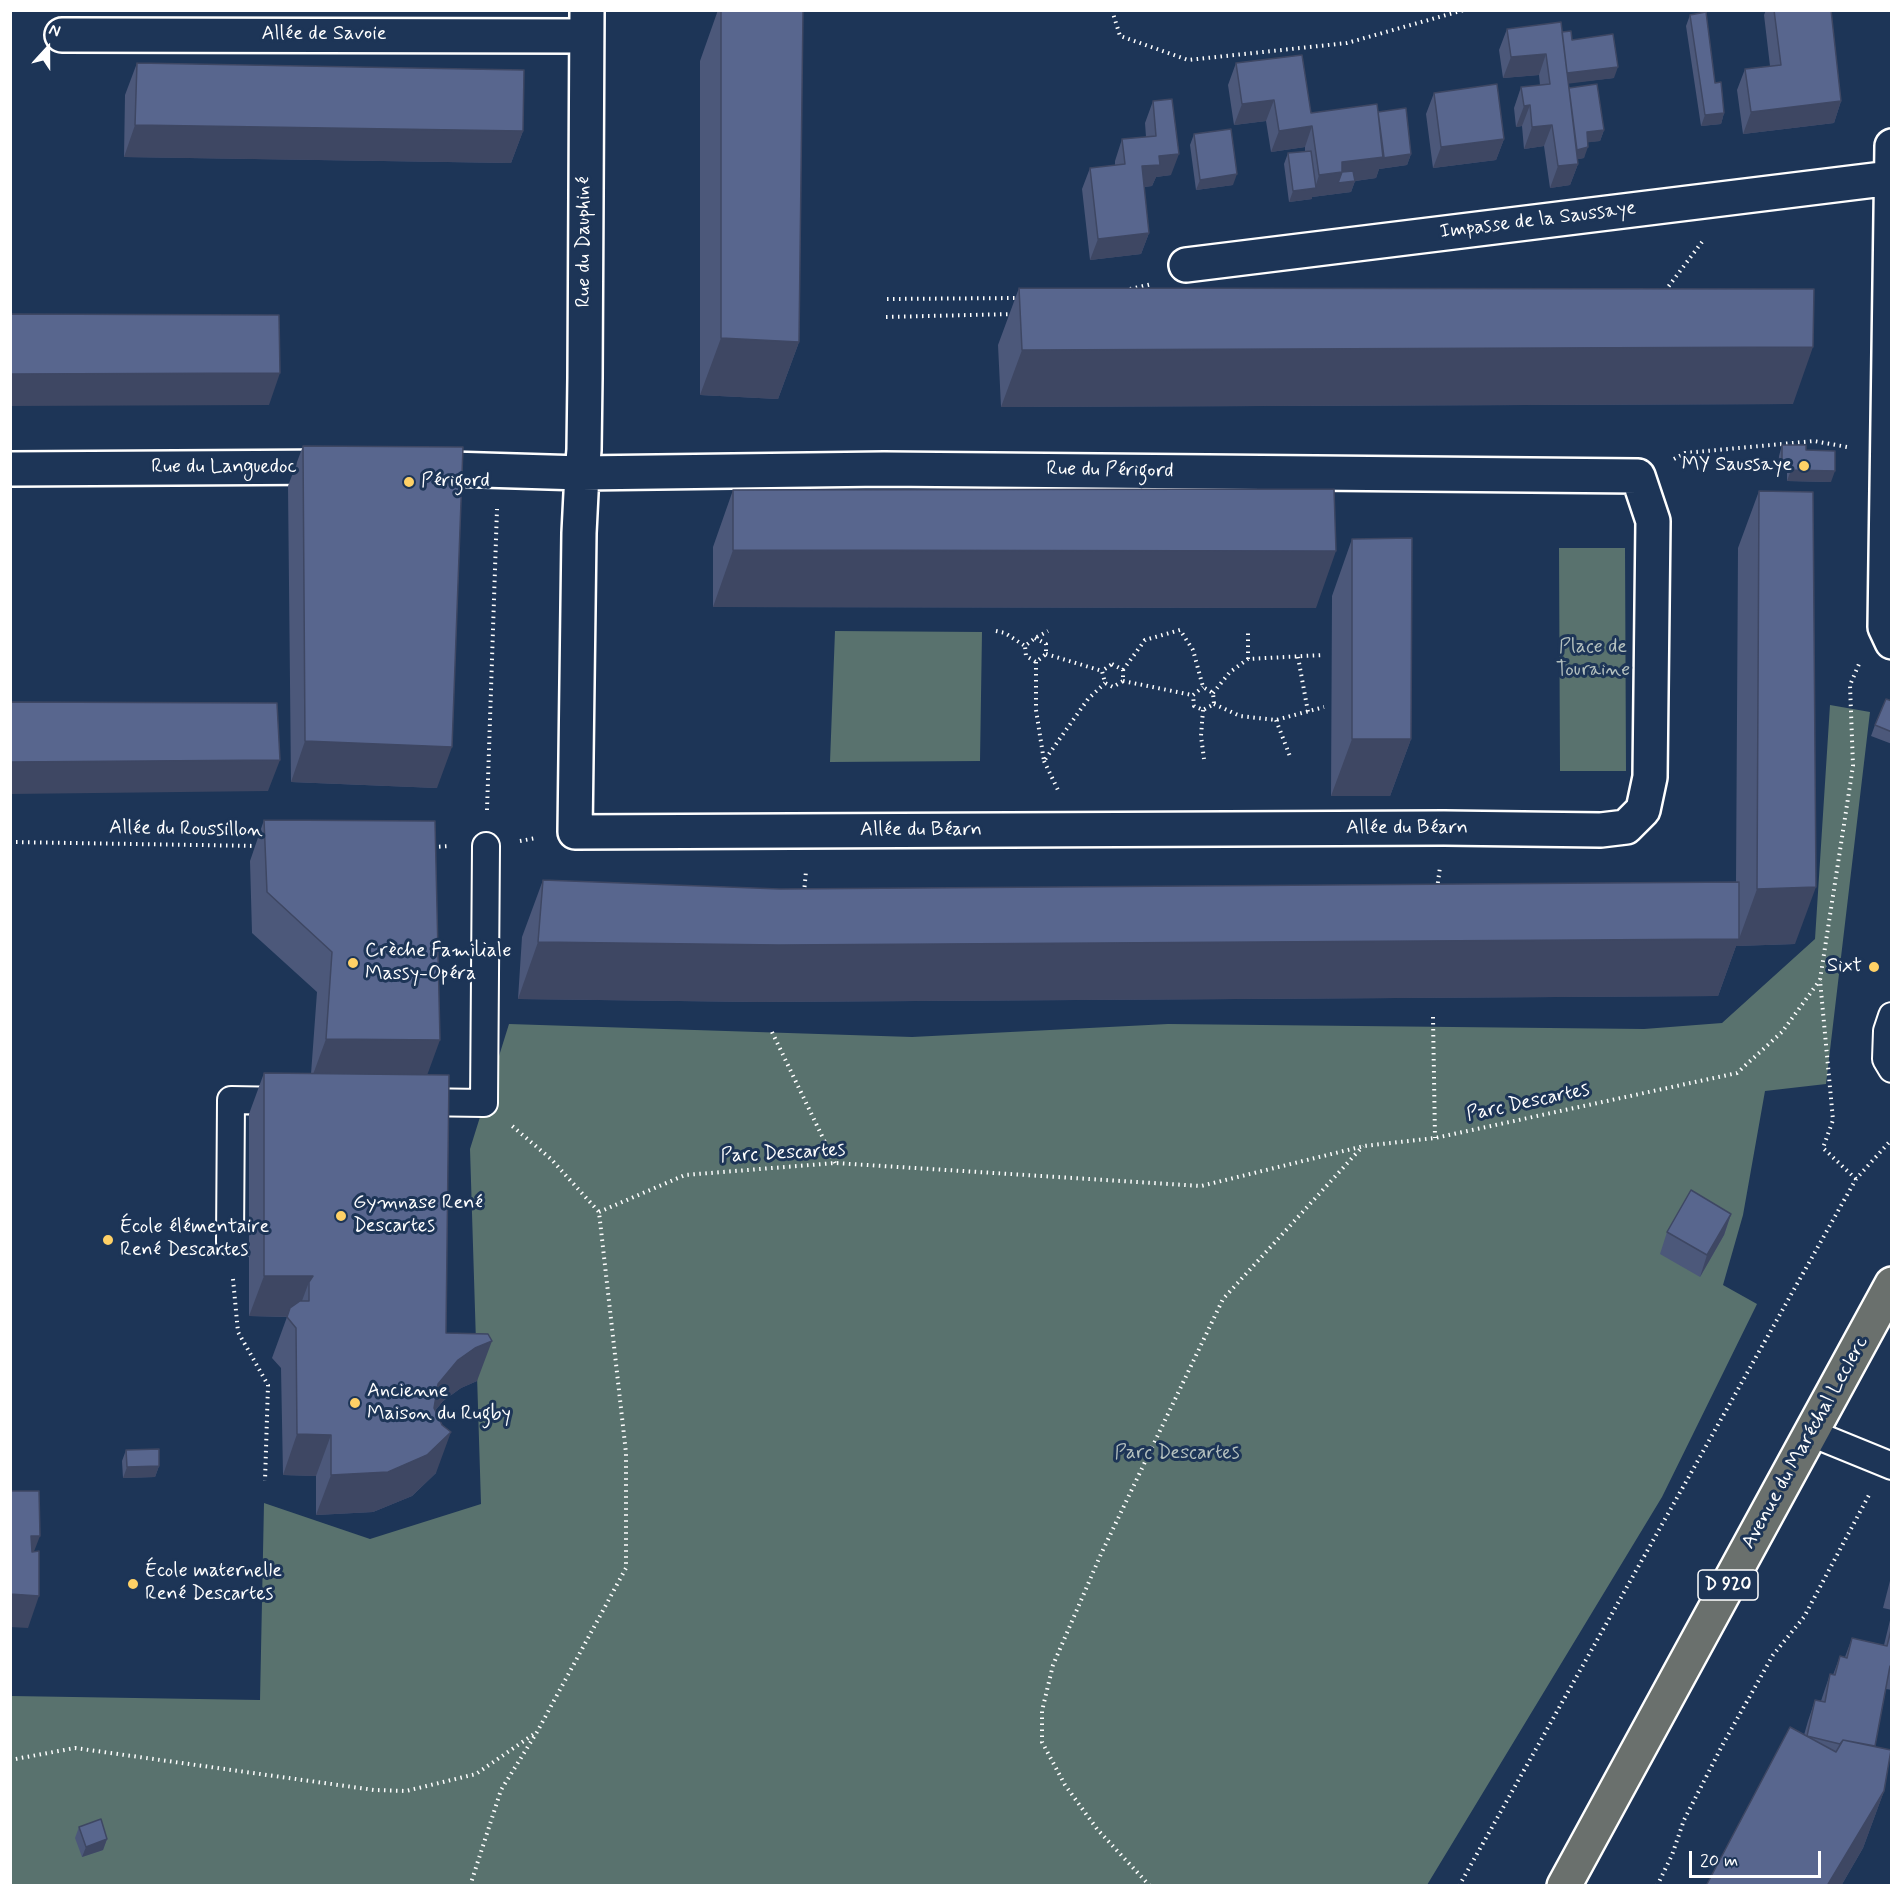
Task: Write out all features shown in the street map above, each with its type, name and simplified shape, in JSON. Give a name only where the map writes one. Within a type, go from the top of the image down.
[{"type":"main road","name":"Avenue du Maréchal Leclerc","points":[[1564,1886],[1892,1284]]},
{"type":"street","name":"Allée de Savoie","points":[[62,35],[586,23]]},
{"type":"street","name":"Rue du Dauphiné","points":[[582,473],[585,378],[586,23]]},
{"type":"street","points":[[1888,634],[1892,146]]},
{"type":"street","name":"Impasse de la Saussaye","points":[[1186,265],[1891,178]]},
{"type":"street","name":"Rue du Languedoc","points":[[10,469],[376,467],[582,473]]},
{"type":"street","name":"Rue du Périgord","points":[[582,473],[894,469],[1638,476]]},
{"type":"street","points":[[575,832],[582,473]]},
{"type":"street","name":"Allée du Béarn","points":[[575,832],[1444,828],[1601,830],[1626,827],[1643,810],[1650,777],[1653,521],[1638,476]]},
{"type":"lane","points":[[392,1102],[484,1103],[486,846]]},
{"type":"lane","points":[[1892,1016],[1887,1031],[1886,1059],[1892,1070]]},
{"type":"lane","points":[[239,1242],[231,1100],[312,1101]]},
{"type":"lane","points":[[1811,1433],[1889,1465]]},
{"type":"path","points":[[1112,10],[1120,36],[1188,60],[1347,43],[1464,10]]},
{"type":"path","points":[[1662,296],[1707,236]]},
{"type":"path","points":[[1127,290],[1161,282],[1186,265]]},
{"type":"path","points":[[887,299],[1025,298]]},
{"type":"path","points":[[886,317],[1025,314]]},
{"type":"path","points":[[1638,476],[1685,453],[1814,441],[1888,455]]},
{"type":"path","points":[[486,846],[498,472]]},
{"type":"path","points":[[1123,681],[1123,670],[1145,640],[1179,630],[1193,650],[1203,687],[1213,693]]},
{"type":"path","points":[[1248,630],[1248,659]]},
{"type":"path","points":[[1025,646],[1048,631]]},
{"type":"path","points":[[996,632],[1005,633],[1025,646]]},
{"type":"path","points":[[1856,1179],[1823,1148],[1833,1120],[1820,980],[1853,766],[1850,684],[1865,651],[1888,634]]},
{"type":"path","points":[[1035,638],[1046,644],[1046,654]]},
{"type":"path","points":[[1025,646],[1026,656],[1036,662]]},
{"type":"path","points":[[1036,662],[1046,654]]},
{"type":"path","points":[[1046,654],[1102,671]]},
{"type":"path","points":[[1214,704],[1213,693],[1230,672],[1248,659],[1323,655]]},
{"type":"path","points":[[1298,657],[1308,712]]},
{"type":"path","points":[[1036,662],[1036,710],[1044,761],[1088,699],[1105,683]]},
{"type":"path","points":[[1102,671],[1112,664],[1123,670]]},
{"type":"path","points":[[1102,671],[1105,683],[1113,687],[1123,681],[1193,695],[1203,687]]},
{"type":"path","points":[[1193,695],[1194,706],[1203,710]]},
{"type":"path","points":[[1214,704],[1240,716],[1276,720],[1324,707]]},
{"type":"path","points":[[1203,710],[1214,704]]},
{"type":"path","points":[[1203,710],[1201,736],[1204,759]]},
{"type":"path","points":[[1276,720],[1291,759]]},
{"type":"path","points":[[427,847],[486,846],[575,832]]},
{"type":"path","name":"Allée du Roussillon","points":[[10,842],[260,846]]},
{"type":"path","name":"Parc Descartes","points":[[599,1212],[685,1175],[835,1163],[1201,1186],[1364,1146],[1435,1138],[1737,1073],[1782,1032],[1820,980]]},
{"type":"path","points":[[1433,1017],[1435,1138]]},
{"type":"path","points":[[772,1032],[835,1163]]},
{"type":"path","points":[[470,1886],[501,1790],[537,1732],[626,1568],[626,1454],[599,1212],[551,1159],[484,1103]]},
{"type":"path","points":[[1460,1886],[1856,1179],[1892,1139]]},
{"type":"path","points":[[1150,1886],[1097,1829],[1065,1785],[1042,1742],[1042,1712],[1053,1665],[1101,1554],[1223,1299],[1364,1146]]},
{"type":"path","points":[[239,1242],[238,1332],[268,1385],[265,1481]]},
{"type":"path","points":[[1657,1886],[1672,1855],[1684,1820],[1723,1744],[1773,1654],[1803,1617],[1889,1465]]},
{"type":"path","points":[[10,1760],[75,1748],[374,1790],[406,1791],[476,1774],[537,1732]]},
{"type":"green space","name":"Place de Touraine","points":[[1559,548],[1625,548],[1626,771],[1560,771]]},
{"type":"green space","points":[[835,631],[982,632],[980,761],[830,762]]},
{"type":"green space","name":"Parc Descartes","points":[[1830,705],[1870,712],[1826,1084],[1765,1091],[1743,1215],[1723,1285],[1757,1304],[1662,1497],[1427,1885],[11,1886],[11,1696],[260,1700],[264,1503],[370,1539],[481,1504],[470,1149],[509,1024],[912,1037],[1168,1024],[1644,1029],[1722,1023],[1815,939]]},
{"type":"building","points":[[721,10],[803,10],[799,342],[721,338]]},
{"type":"building","points":[[1774,10],[1831,10],[1841,101],[1751,112],[1745,69],[1781,65]]},
{"type":"building","points":[[1706,12],[1715,83],[1721,82],[1724,113],[1705,115],[1690,15]]},
{"type":"building","points":[[1561,22],[1578,164],[1558,166],[1552,125],[1532,127],[1530,105],[1524,106],[1521,87],[1550,84],[1546,54],[1511,57],[1507,29]]},
{"type":"building","points":[[1571,31],[1572,40],[1613,34],[1618,67],[1567,73],[1562,32]]},
{"type":"building","points":[[1302,55],[1311,113],[1377,104],[1384,157],[1342,162],[1342,172],[1319,175],[1312,126],[1279,131],[1274,100],[1242,104],[1236,63]]},
{"type":"building","points":[[137,63],[524,70],[523,131],[135,125]]},
{"type":"building","points":[[1497,84],[1504,139],[1441,147],[1434,93]]},
{"type":"building","points":[[1597,84],[1604,130],[1587,132],[1588,147],[1577,150],[1569,88]]},
{"type":"building","points":[[1172,99],[1179,154],[1159,156],[1160,165],[1142,166],[1149,233],[1098,239],[1090,168],[1125,164],[1122,139],[1156,136],[1153,101]]},
{"type":"building","points":[[1406,108],[1411,154],[1383,158],[1378,112]]},
{"type":"building","points":[[1231,129],[1237,174],[1200,180],[1194,134]]},
{"type":"building","points":[[1311,151],[1316,188],[1293,191],[1288,153]]},
{"type":"building","points":[[1353,171],[1355,181],[1338,183],[1342,172]]},
{"type":"building","points":[[1019,288],[1814,289],[1813,347],[1022,350]]},
{"type":"building","points":[[10,314],[279,315],[280,373],[10,374]]},
{"type":"building","points":[[1782,445],[1806,445],[1806,450],[1835,451],[1835,471],[1791,470],[1791,461],[1782,460]]},
{"type":"building","points":[[303,446],[463,447],[452,747],[305,741]]},
{"type":"building","points":[[1334,489],[1336,551],[733,550],[733,490]]},
{"type":"building","points":[[1759,491],[1813,492],[1816,887],[1757,889]]},
{"type":"building","points":[[1412,538],[1411,739],[1352,739],[1352,539]]},
{"type":"building","points":[[1886,699],[1892,701],[1892,732],[1875,725]]},
{"type":"building","points":[[10,702],[277,703],[280,760],[10,762]]},
{"type":"building","name":"Crèche Familiale Massy-Opéra","points":[[264,820],[435,821],[440,1040],[326,1039],[332,952],[267,892]]},
{"type":"building","points":[[543,880],[780,889],[1739,882],[1739,939],[779,945],[538,942]]},
{"type":"building","name":"Gymnase René Descartes","points":[[264,1073],[449,1075],[446,1333],[488,1334],[492,1341],[475,1348],[458,1360],[438,1384],[434,1408],[442,1425],[451,1432],[427,1455],[388,1472],[331,1475],[331,1435],[297,1434],[296,1328],[287,1317],[290,1308],[300,1301],[309,1301],[309,1282],[313,1276],[264,1276]]},
{"type":"building","points":[[1691,1190],[1731,1214],[1707,1255],[1667,1232]]},
{"type":"building","points":[[159,1449],[159,1466],[127,1467],[126,1450]]},
{"type":"building","points":[[10,1491],[39,1491],[40,1536],[31,1536],[32,1552],[39,1551],[39,1596],[10,1594]]},
{"type":"building","points":[[1892,1626],[1892,1667],[1890,1666],[1875,1746],[1843,1740],[1840,1744],[1807,1736],[1815,1700],[1825,1702],[1830,1674],[1835,1675],[1840,1656],[1847,1658],[1852,1638],[1887,1646]]},
{"type":"building","points":[[1790,1727],[1836,1752],[1843,1740],[1891,1750],[1884,1791],[1827,1886],[1706,1886]]},
{"type":"building","points":[[101,1819],[107,1839],[86,1847],[79,1827]]},
{"type":"place","name":"MY Saussaye","points":[[1804,466]]},
{"type":"place","name":"Périgord","points":[[409,482]]},
{"type":"place","name":"Crèche Familiale Massy-Opéra","points":[[353,963]]},
{"type":"place","name":"Sixt","points":[[1874,967]]},
{"type":"place","name":"Gymnase René Descartes","points":[[341,1216]]},
{"type":"place","name":"École élémentaire René Descartes","points":[[108,1240]]},
{"type":"place","name":"Ancienne Maison du Rugby","points":[[355,1403]]},
{"type":"place","name":"École maternelle René Descartes","points":[[133,1584]]}]
